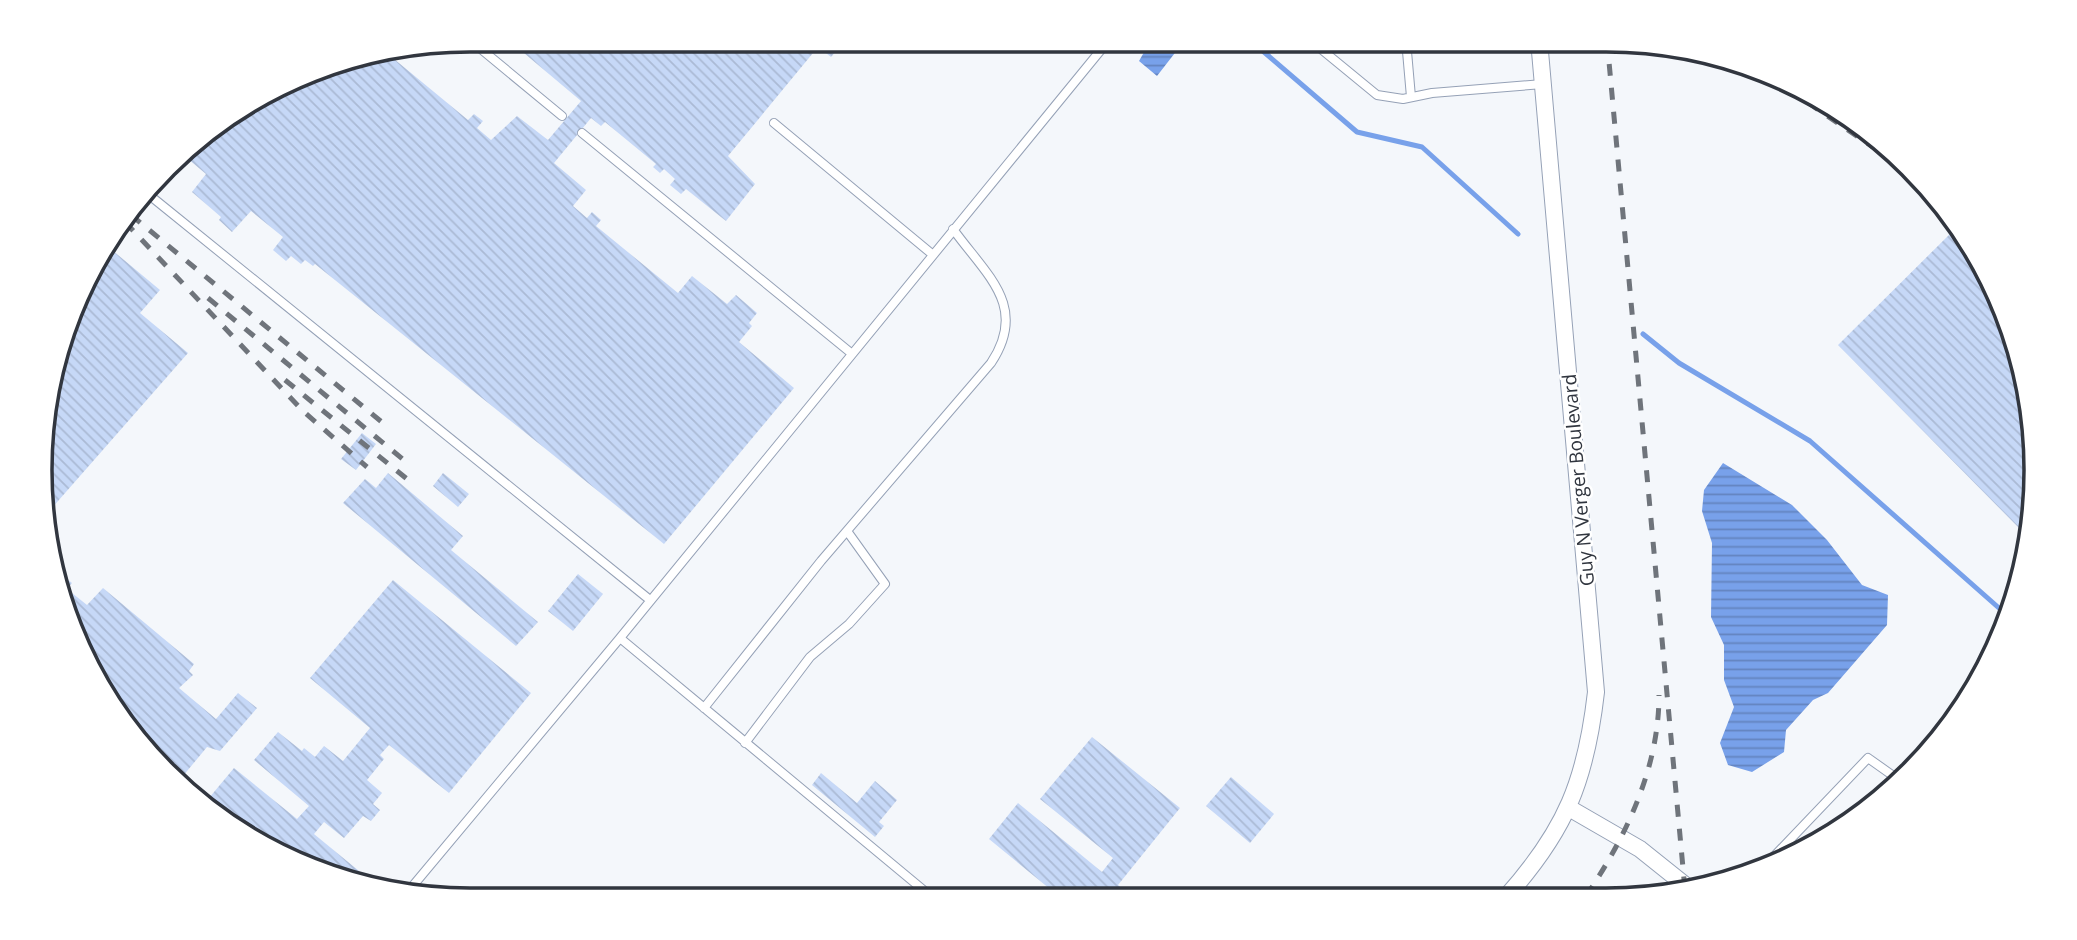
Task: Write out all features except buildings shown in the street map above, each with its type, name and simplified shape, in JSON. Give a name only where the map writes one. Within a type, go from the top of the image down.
[{"type":"street","name":"Guy N Verger Boulevard","points":[[1514,888],[1530,871],[1569,808],[1583,770],[1596,692],[1540,52]]},
{"type":"street","points":[[1569,808],[1640,849],[1679,881]]},
{"type":"lane","points":[[485,52],[562,116]]},
{"type":"lane","points":[[415,884],[620,638],[1099,52]]},
{"type":"lane","points":[[1325,52],[1377,95],[1411,97],[1543,85]]},
{"type":"lane","points":[[1407,52],[1411,97]]},
{"type":"lane","points":[[774,123],[932,254]]},
{"type":"lane","points":[[582,133],[851,353]]},
{"type":"lane","points":[[153,198],[650,600]]},
{"type":"lane","points":[[704,708],[847,531],[991,363],[1005,342],[1008,323],[1003,298],[953,229]]},
{"type":"lane","points":[[745,743],[810,657],[849,624],[885,584],[847,531]]},
{"type":"lane","points":[[620,638],[921,888]]},
{"type":"lane","points":[[1781,849],[1868,758],[1892,775]]},
{"type":"water","points":[[1144,52],[1176,52],[1157,76],[1139,61]]},
{"type":"water","points":[[1723,463],[1792,505],[1827,540],[1862,585],[1888,595],[1887,625],[1828,693],[1813,700],[1786,730],[1784,752],[1752,772],[1728,765],[1720,743],[1734,707],[1724,680],[1724,645],[1711,617],[1712,543],[1702,511],[1704,490]]},
{"type":"waterway","points":[[1264,52],[1357,132],[1422,147],[1518,234]]},
{"type":"waterway","points":[[1643,334],[1679,363],[1810,441],[2000,609]]},
{"type":"railway","points":[[1608,52],[1684,880]]},
{"type":"railway","points":[[1815,108],[1857,136]]},
{"type":"railway","points":[[136,220],[389,428]]},
{"type":"railway","points":[[130,228],[303,411],[367,467]]},
{"type":"railway","points":[[208,298],[411,466]]},
{"type":"railway","points":[[285,380],[407,479]]},
{"type":"railway","points":[[1591,888],[1627,826],[1638,801],[1653,749],[1659,695]]}]
